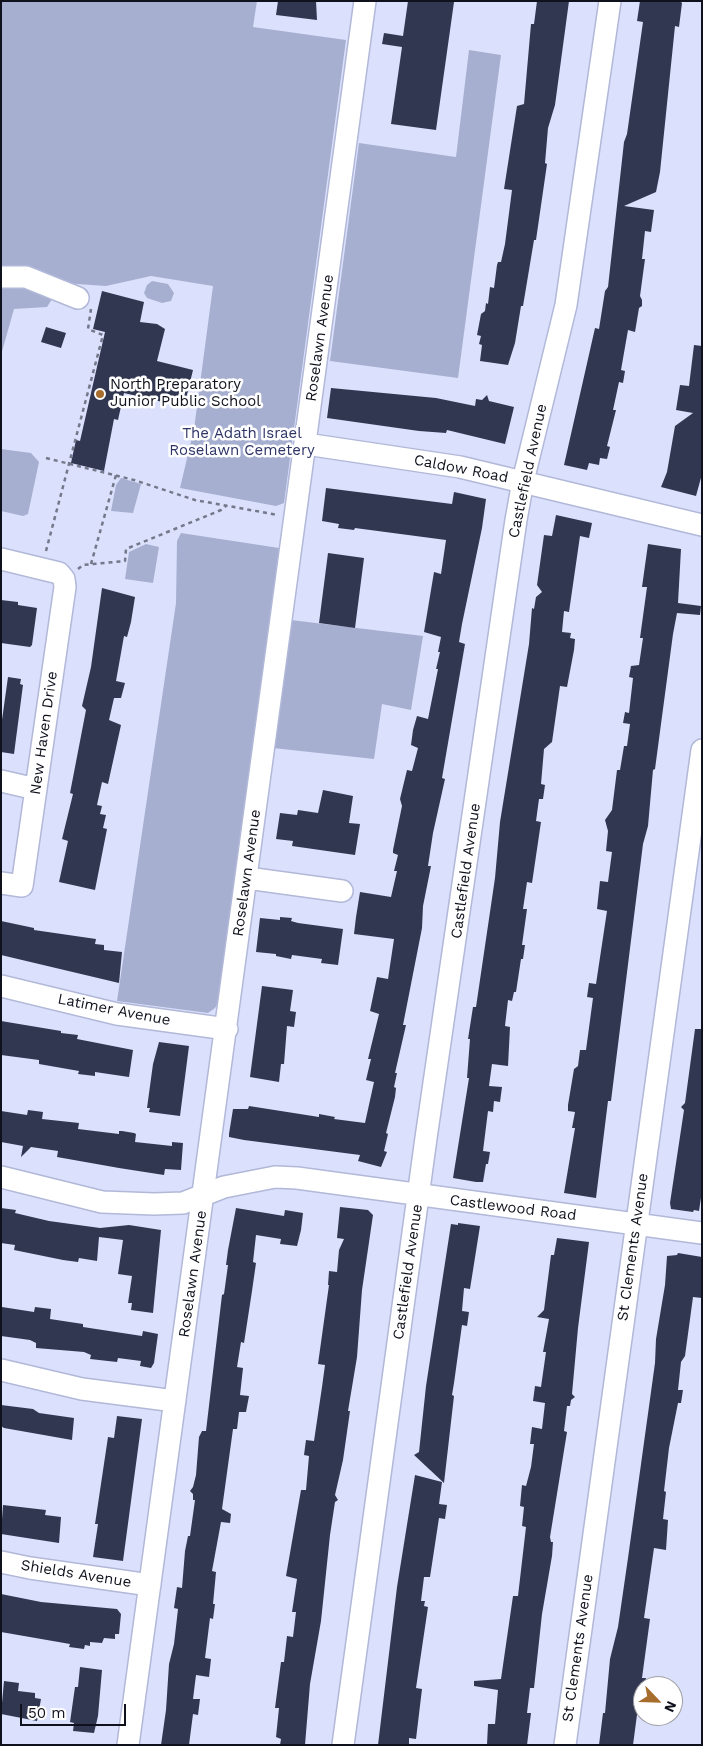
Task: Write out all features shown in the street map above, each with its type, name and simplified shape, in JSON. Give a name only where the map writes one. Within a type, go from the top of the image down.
[{"type":"street","name":"Roselawn Avenue","points":[[128,1745],[227,1029],[365,1]]},
{"type":"street","name":"Castlefield Avenue","points":[[343,1745],[419,1195],[523,481],[566,305],[610,1]]},
{"type":"street","points":[[1,277],[26,277],[78,298]]},
{"type":"street","name":"Caldow Road","points":[[306,444],[460,467],[702,524]]},
{"type":"street","points":[[1,559],[69,575]]},
{"type":"street","name":"New Haven Drive","points":[[1,883],[22,886],[65,587],[69,575]]},
{"type":"street","name":"St Clements Avenue","points":[[565,1745],[702,750]]},
{"type":"street","points":[[1,781],[36,788]]},
{"type":"street","points":[[247,878],[342,891]]},
{"type":"street","name":"Latimer Avenue","points":[[1,986],[117,1014],[227,1029]]},
{"type":"street","name":"Castlewood Road","points":[[1,1177],[102,1202],[184,1203],[204,1194],[275,1177],[297,1178],[702,1233]]},
{"type":"street","points":[[1,1370],[82,1389],[176,1401]]},
{"type":"street","name":"Shields Avenue","points":[[1,1562],[30,1568],[150,1585]]},
{"type":"path","points":[[45,556],[103,335],[88,329],[91,306],[78,298]]},
{"type":"path","points":[[46,458],[116,475],[195,500],[284,516]]},
{"type":"path","points":[[91,564],[116,475]]},
{"type":"path","points":[[125,561],[126,549],[221,510],[227,505]]},
{"type":"path","points":[[69,575],[82,565],[130,561]]},
{"type":"green space","name":"The Adath Israel Roselawn Cemetery","points":[[1,1],[257,1],[253,27],[346,40],[284,503],[276,506],[180,488],[194,429],[213,286],[151,276],[106,286],[62,283],[47,307],[14,309],[1,355]]},
{"type":"green space","points":[[469,50],[501,55],[458,378],[330,361],[359,143],[456,157]]},
{"type":"green space","points":[[152,281],[168,284],[174,293],[171,301],[162,303],[147,298],[144,293],[147,285]]},
{"type":"green space","points":[[1,449],[31,453],[39,462],[28,514],[23,516],[1,511]]},
{"type":"green space","points":[[121,478],[141,484],[133,513],[111,511],[116,485]]},
{"type":"green space","points":[[181,533],[279,548],[218,1003],[208,1013],[117,1001],[176,603],[177,541]]},
{"type":"green space","points":[[146,544],[159,547],[153,583],[125,579],[129,552]]},
{"type":"green space","points":[[291,620],[423,636],[411,710],[382,704],[374,759],[273,748]]},
{"type":"building","points":[[278,1],[316,1],[317,20],[276,15]]},
{"type":"building","points":[[408,1],[454,2],[436,130],[391,124],[402,47],[382,44],[384,33],[403,36]]},
{"type":"building","points":[[537,1],[569,1],[555,105],[548,128],[545,163],[547,164],[536,240],[534,240],[515,343],[508,365],[480,361],[482,345],[479,344],[481,336],[477,335],[481,314],[485,311],[486,303],[488,304],[490,287],[494,288],[497,265],[498,262],[501,262],[505,244],[512,190],[504,189],[517,106],[524,104],[531,24],[534,24]]},
{"type":"building","points":[[640,1],[680,1],[682,3],[679,27],[675,26],[660,172],[656,192],[624,206],[654,210],[651,232],[645,231],[642,259],[645,259],[640,296],[642,306],[639,308],[635,332],[628,330],[621,370],[625,371],[623,383],[619,382],[613,410],[616,410],[607,446],[610,447],[607,459],[600,458],[599,465],[589,463],[587,470],[564,465],[595,328],[599,329],[605,291],[608,287],[624,142],[627,134],[643,22],[637,21]]},
{"type":"building","points":[[102,291],[144,302],[140,322],[157,324],[165,329],[157,361],[193,370],[184,407],[124,393],[118,420],[114,419],[104,471],[71,463],[76,440],[80,441],[105,332],[93,329]]},
{"type":"building","points":[[46,327],[66,333],[61,348],[41,342]]},
{"type":"building","points":[[694,345],[702,346],[702,474],[696,496],[661,487],[667,472],[675,426],[693,413],[676,410],[680,385],[689,386]]},
{"type":"building","points":[[331,388],[436,398],[475,406],[476,399],[482,400],[487,395],[489,401],[514,407],[505,444],[447,430],[446,433],[419,431],[327,418]]},
{"type":"building","points":[[326,488],[452,504],[454,492],[486,499],[459,642],[465,644],[442,778],[445,779],[433,833],[428,866],[431,866],[423,906],[422,928],[403,1025],[406,1025],[395,1073],[397,1073],[394,1087],[396,1088],[395,1097],[386,1133],[388,1134],[384,1151],[387,1152],[381,1167],[358,1161],[360,1155],[229,1137],[233,1109],[248,1109],[249,1106],[319,1117],[319,1114],[335,1117],[334,1119],[365,1123],[374,1082],[366,1080],[371,1059],[368,1059],[379,1014],[370,1011],[377,977],[388,979],[394,939],[354,934],[360,892],[391,897],[397,871],[394,871],[398,855],[393,853],[393,850],[402,806],[400,799],[407,770],[412,771],[418,748],[411,745],[413,730],[417,716],[428,719],[438,669],[436,669],[441,637],[424,632],[434,572],[441,574],[446,540],[355,528],[354,530],[338,528],[339,524],[322,521]]},
{"type":"building","points":[[556,515],[592,523],[589,538],[580,536],[569,612],[564,611],[562,632],[571,633],[570,638],[575,639],[574,650],[567,687],[560,686],[552,742],[544,749],[541,784],[545,785],[543,799],[539,799],[536,821],[541,822],[532,883],[527,882],[523,909],[527,909],[522,945],[525,945],[516,992],[514,992],[512,1001],[508,1000],[505,1026],[510,1027],[508,1066],[492,1064],[489,1086],[502,1087],[500,1102],[494,1101],[493,1112],[488,1111],[483,1151],[490,1152],[488,1164],[486,1164],[483,1182],[476,1182],[453,1178],[469,1078],[467,1078],[470,1039],[468,1039],[473,1007],[476,1007],[495,878],[500,822],[529,644],[532,608],[534,609],[536,597],[542,592],[537,585],[544,535],[552,536]]},
{"type":"building","points":[[648,544],[681,549],[678,603],[701,606],[700,615],[677,613],[673,634],[655,769],[653,770],[648,826],[643,844],[611,1101],[608,1101],[596,1198],[564,1193],[575,1128],[572,1128],[575,1112],[568,1111],[568,1105],[574,1069],[578,1066],[580,1050],[586,1050],[593,998],[587,997],[589,983],[596,984],[607,911],[597,909],[600,881],[608,882],[612,852],[606,851],[608,831],[605,820],[612,810],[617,770],[620,770],[624,746],[627,746],[630,724],[623,723],[625,712],[629,713],[633,678],[629,677],[631,666],[639,665],[643,638],[640,638],[647,587],[642,587]]},
{"type":"building","points":[[328,553],[364,558],[355,628],[319,623]]},
{"type":"building","points":[[102,588],[135,597],[127,637],[124,636],[116,681],[125,683],[121,698],[114,698],[109,720],[121,725],[108,784],[102,782],[97,805],[102,806],[100,814],[106,815],[103,828],[107,829],[95,890],[59,882],[68,841],[62,839],[73,794],[70,793],[86,710],[82,706],[91,667]]},
{"type":"building","points":[[1,600],[18,602],[18,605],[37,608],[32,645],[30,647],[1,643]]},
{"type":"building","points":[[8,677],[21,679],[20,684],[23,685],[14,754],[1,752],[1,727]]},
{"type":"building","points":[[323,790],[353,796],[349,823],[360,824],[355,855],[292,846],[293,841],[276,839],[280,813],[297,815],[298,810],[318,813]]},
{"type":"building","points":[[280,917],[292,918],[291,921],[298,923],[343,929],[338,965],[321,963],[322,959],[292,955],[291,959],[276,956],[276,954],[256,952],[260,918],[280,920]]},
{"type":"building","points":[[1,921],[34,928],[34,930],[96,939],[95,944],[104,945],[104,950],[122,952],[119,983],[1,955]]},
{"type":"building","points":[[262,986],[293,990],[290,1011],[296,1012],[294,1027],[287,1026],[284,1064],[281,1064],[279,1082],[250,1077]]},
{"type":"building","points":[[1,1021],[61,1031],[61,1033],[78,1035],[77,1039],[133,1050],[129,1077],[95,1072],[95,1076],[78,1074],[79,1071],[39,1064],[39,1060],[1,1055]]},
{"type":"building","points":[[695,1029],[702,1029],[702,1191],[699,1211],[694,1210],[693,1212],[671,1209],[670,1203],[684,1110],[681,1107],[685,1103]]},
{"type":"building","points":[[159,1042],[189,1046],[180,1116],[149,1112],[150,1108],[147,1108],[153,1064]]},
{"type":"building","points":[[28,1110],[43,1112],[42,1119],[79,1123],[78,1129],[119,1134],[119,1131],[134,1133],[136,1134],[135,1142],[172,1146],[172,1142],[183,1143],[181,1170],[165,1169],[164,1175],[57,1157],[58,1151],[31,1147],[21,1157],[23,1146],[1,1142],[1,1111],[27,1115]]},
{"type":"building","points":[[340,1207],[368,1210],[373,1215],[362,1290],[357,1357],[348,1411],[350,1411],[343,1460],[335,1495],[338,1500],[335,1502],[321,1621],[310,1684],[305,1745],[280,1745],[281,1739],[276,1737],[279,1708],[275,1708],[281,1662],[284,1662],[287,1636],[293,1637],[296,1612],[292,1612],[297,1579],[286,1576],[301,1490],[306,1490],[309,1456],[304,1455],[306,1440],[314,1441],[322,1387],[325,1365],[318,1364],[329,1285],[329,1271],[337,1272],[339,1250],[344,1239],[337,1238]]},
{"type":"building","points":[[1,1208],[16,1210],[15,1213],[49,1221],[100,1228],[129,1225],[161,1230],[153,1313],[131,1310],[132,1303],[128,1303],[132,1276],[118,1274],[123,1240],[99,1237],[97,1261],[79,1258],[78,1262],[14,1250],[15,1245],[1,1243]]},
{"type":"building","points":[[236,1208],[284,1216],[285,1210],[303,1213],[301,1230],[297,1246],[280,1244],[281,1239],[256,1235],[253,1262],[256,1263],[252,1291],[244,1343],[241,1342],[237,1367],[243,1368],[240,1395],[249,1396],[246,1412],[239,1412],[237,1429],[233,1429],[222,1509],[231,1514],[230,1523],[221,1522],[212,1571],[216,1572],[213,1604],[215,1604],[213,1619],[210,1618],[205,1658],[211,1659],[209,1677],[196,1675],[193,1699],[200,1699],[198,1715],[193,1714],[189,1745],[161,1745],[166,1710],[169,1664],[174,1644],[178,1609],[174,1608],[177,1587],[182,1588],[185,1551],[188,1536],[190,1536],[195,1500],[193,1500],[193,1494],[190,1491],[196,1475],[199,1437],[202,1431],[206,1431],[222,1295],[224,1294],[228,1265],[226,1265],[228,1250]]},
{"type":"building","points":[[458,1223],[480,1226],[470,1289],[464,1288],[462,1311],[469,1312],[467,1326],[462,1325],[452,1395],[454,1396],[444,1483],[414,1455],[419,1452],[426,1386],[451,1224],[458,1225]]},
{"type":"building","points":[[557,1238],[589,1242],[572,1394],[575,1397],[571,1400],[570,1406],[567,1406],[564,1431],[567,1432],[550,1537],[551,1542],[553,1542],[552,1556],[542,1614],[534,1688],[530,1688],[527,1713],[531,1713],[527,1745],[487,1745],[488,1724],[495,1724],[498,1690],[474,1686],[474,1681],[501,1679],[513,1596],[518,1596],[526,1527],[522,1526],[524,1507],[520,1506],[522,1485],[526,1486],[531,1467],[534,1444],[530,1444],[532,1427],[542,1429],[545,1403],[533,1401],[535,1386],[541,1387],[546,1352],[543,1352],[549,1319],[537,1317],[544,1310],[551,1255],[554,1255]]},
{"type":"building","points":[[678,1253],[702,1257],[702,1298],[693,1297],[685,1356],[681,1362],[678,1390],[683,1390],[681,1403],[678,1403],[669,1448],[664,1491],[666,1492],[663,1519],[668,1520],[666,1550],[654,1548],[644,1618],[650,1619],[642,1676],[633,1676],[633,1726],[636,1726],[633,1745],[599,1745],[603,1713],[605,1713],[610,1659],[618,1627],[628,1558],[655,1363],[656,1339],[665,1285],[667,1256],[677,1255]]},
{"type":"building","points":[[2,1307],[34,1312],[35,1307],[51,1309],[50,1319],[83,1324],[83,1327],[142,1336],[143,1331],[158,1334],[154,1363],[151,1368],[140,1366],[141,1361],[118,1358],[117,1362],[90,1359],[91,1355],[84,1352],[36,1348],[36,1343],[30,1340],[1,1336]]},
{"type":"building","points":[[1,1405],[33,1409],[39,1413],[74,1418],[72,1440],[4,1428],[1,1426]]},
{"type":"building","points":[[117,1416],[142,1419],[123,1561],[93,1557],[98,1524],[95,1524],[108,1437],[114,1438]]},
{"type":"building","points":[[415,1475],[442,1482],[439,1504],[447,1505],[445,1519],[439,1518],[430,1577],[424,1577],[421,1601],[425,1601],[424,1606],[428,1607],[416,1688],[422,1689],[416,1739],[409,1738],[409,1745],[378,1745],[397,1587]]},
{"type":"building","points":[[3,1505],[46,1510],[45,1515],[61,1517],[59,1543],[1,1534]]},
{"type":"building","points":[[1,1594],[41,1602],[117,1609],[121,1614],[119,1634],[115,1634],[115,1639],[104,1638],[102,1643],[90,1642],[90,1646],[85,1645],[84,1649],[69,1647],[70,1644],[1,1632]]},
{"type":"building","points":[[80,1667],[102,1670],[98,1716],[94,1733],[73,1731],[74,1723],[70,1722],[75,1687],[78,1687]]},
{"type":"building","points":[[4,1681],[19,1683],[18,1691],[35,1693],[35,1698],[41,1699],[37,1721],[1,1714]]},
{"type":"place","name":"North Preparatory Junior Public School","points":[[100,394]]}]
